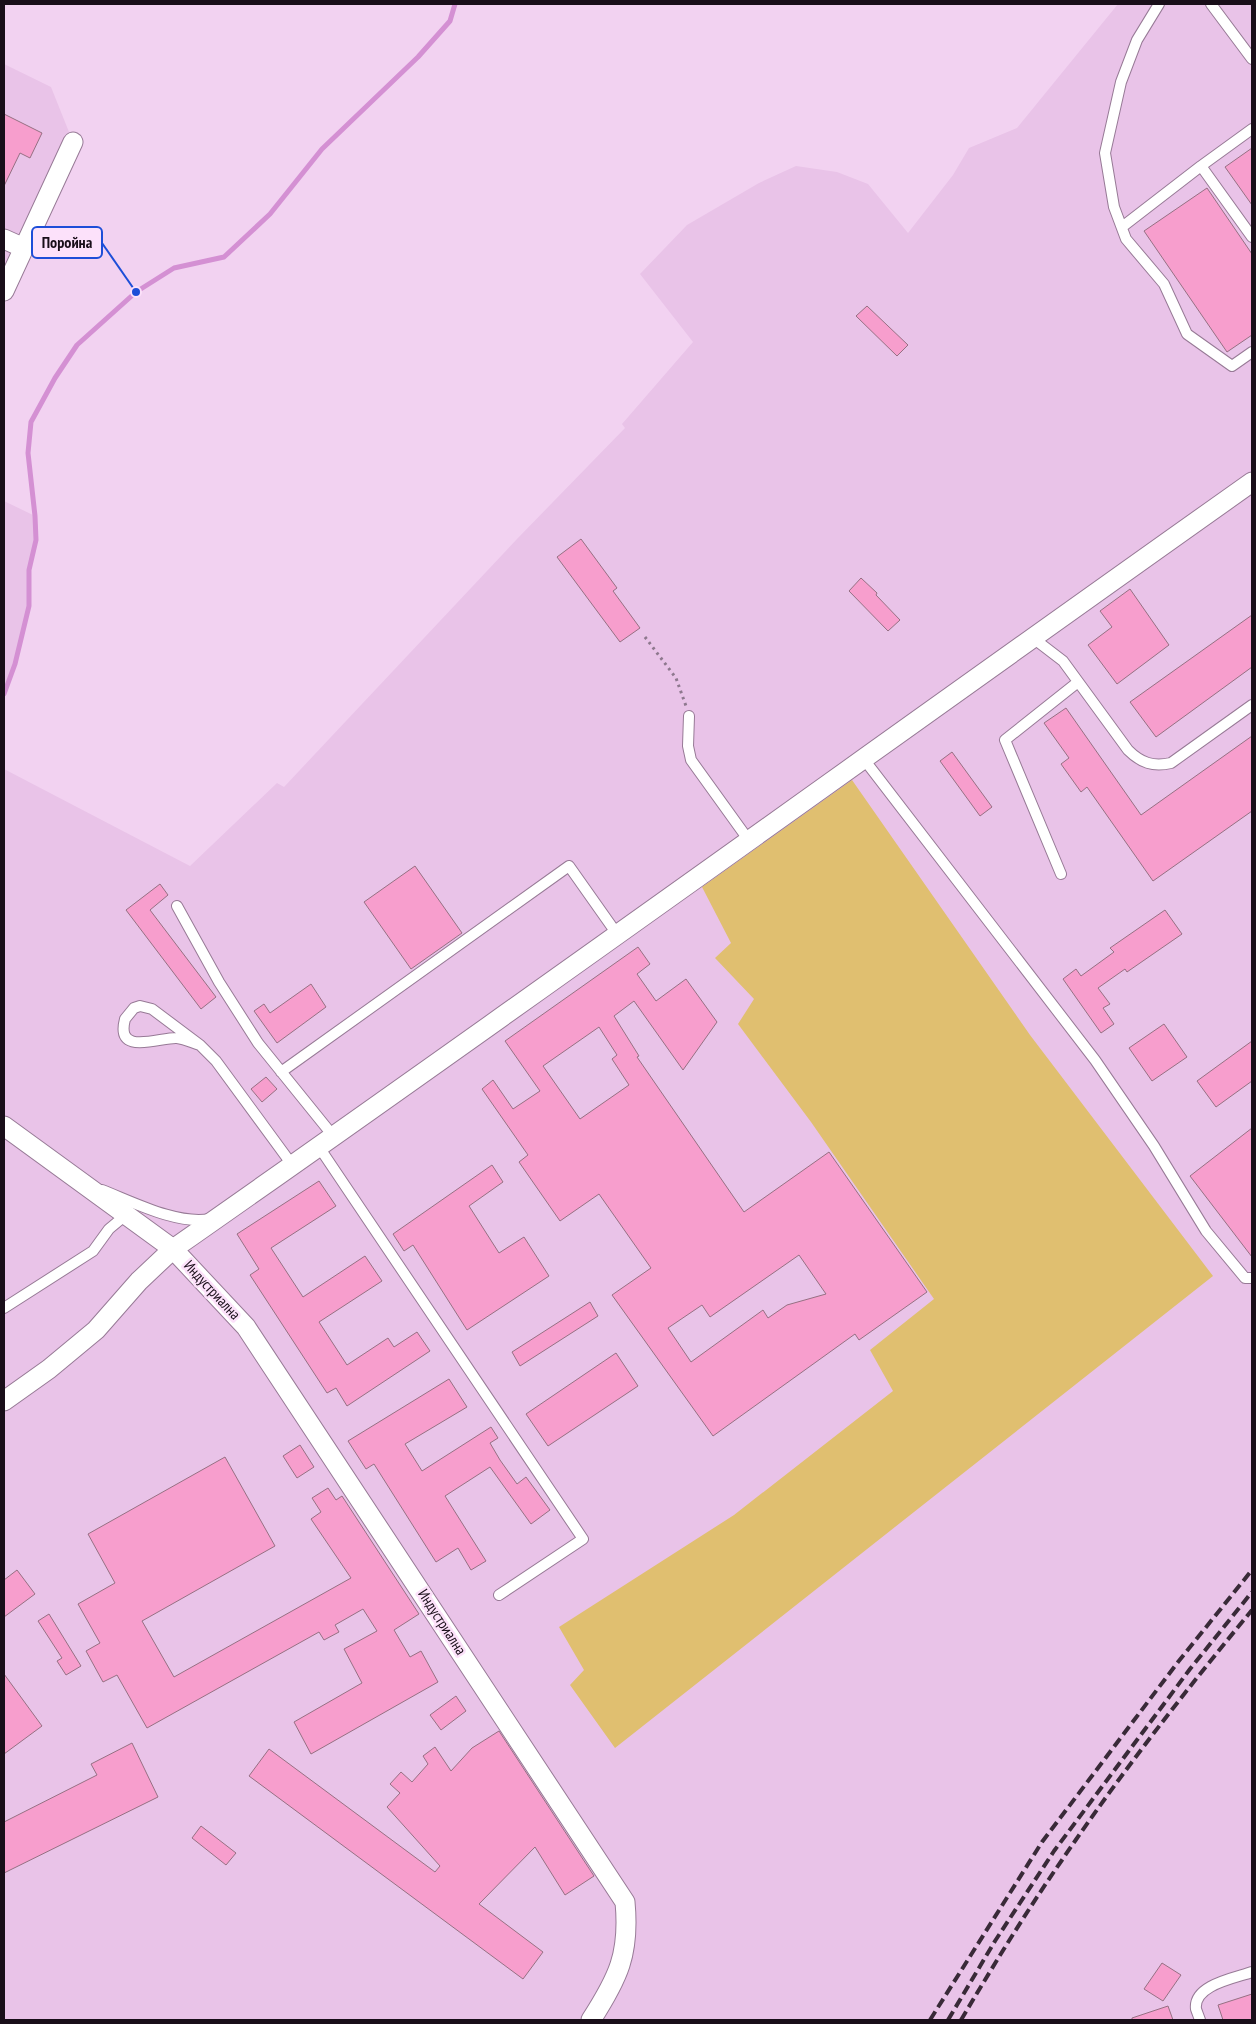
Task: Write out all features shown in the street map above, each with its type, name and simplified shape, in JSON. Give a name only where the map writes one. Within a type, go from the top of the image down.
[{"type":"street","points":[[5,284],[24,248],[73,142]]},
{"type":"street","points":[[4,239],[24,248]]},
{"type":"street","points":[[4,1401],[48,1369],[96,1330],[140,1280],[173,1249],[750,842],[863,758],[1252,482]]},
{"type":"street","name":"Индустриална","points":[[4,1126],[173,1249],[246,1327],[446,1627],[625,1902],[628,1928],[624,1958],[610,1990],[591,2020]]},
{"type":"lane","points":[[1159,4],[1137,40],[1121,82],[1105,153],[1114,207],[1126,240],[1164,284],[1187,334],[1232,366],[1252,352]]},
{"type":"lane","points":[[1211,4],[1252,60]]},
{"type":"lane","points":[[1122,227],[1252,129]]},
{"type":"lane","points":[[1201,166],[1252,237]]},
{"type":"lane","points":[[1033,638],[1063,660],[1128,750],[1136,759],[1147,764],[1171,763],[1252,705]]},
{"type":"lane","points":[[1061,874],[1005,740],[1078,682]]},
{"type":"lane","points":[[689,716],[688,746],[691,760],[750,842]]},
{"type":"lane","points":[[863,758],[1095,1060],[1154,1146],[1206,1231],[1245,1278],[1252,1278]]},
{"type":"lane","points":[[281,1072],[569,866],[617,934]]},
{"type":"lane","points":[[176,906],[219,982],[258,1043],[281,1072],[327,1142],[583,1538],[499,1595]]},
{"type":"lane","points":[[200,1045],[178,1038],[136,1043],[125,1032],[125,1018],[134,1008],[146,1007],[152,1009],[200,1045],[216,1061],[293,1166]]},
{"type":"lane","points":[[83,1182],[167,1214],[198,1221],[218,1218]]},
{"type":"lane","points":[[4,1308],[93,1251],[110,1229],[127,1214]]},
{"type":"lane","points":[[1200,2020],[1196,2008],[1198,1997],[1204,1989],[1252,1972]]},
{"type":"path","points":[[645,637],[676,678],[689,716]]},
{"type":"shaded area","points":[[1118,4],[1252,4],[1252,2020],[4,2020],[4,769],[190,866],[277,783],[284,787],[517,539],[625,428],[622,424],[693,342],[640,274],[687,225],[759,183],[796,166],[837,172],[868,184],[908,233],[953,175],[969,148],[1017,128]]},
{"type":"shaded area","points":[[4,64],[51,87],[73,142],[4,291]]},
{"type":"shaded area","points":[[4,501],[35,516],[36,540],[29,570],[29,606],[15,664],[4,694]]},
{"type":"shaded area","points":[[852,780],[1030,1035],[1213,1276],[615,1748],[570,1685],[584,1670],[559,1627],[734,1515],[893,1391],[870,1350],[934,1299],[811,1122],[738,1024],[754,999],[715,958],[731,943],[702,887]]},
{"type":"building","points":[[4,114],[42,133],[30,158],[20,153],[4,186]]},
{"type":"building","points":[[1252,148],[1252,205],[1225,167]]},
{"type":"building","points":[[1207,188],[1252,254],[1252,335],[1227,352],[1144,231]]},
{"type":"building","points":[[867,306],[908,345],[897,356],[856,316]]},
{"type":"building","points":[[581,539],[617,588],[613,591],[640,628],[620,642],[557,557]]},
{"type":"building","points":[[861,578],[877,593],[876,595],[900,620],[888,631],[849,591]]},
{"type":"building","points":[[1130,589],[1169,645],[1117,684],[1088,645],[1112,627],[1100,611]]},
{"type":"building","points":[[1252,615],[1252,667],[1156,737],[1130,702]]},
{"type":"building","points":[[1066,708],[1141,815],[1252,736],[1252,811],[1153,881],[1087,787],[1081,792],[1061,764],[1069,758],[1044,723]]},
{"type":"building","points":[[952,752],[992,807],[980,816],[940,761]]},
{"type":"building","points":[[415,866],[462,933],[411,969],[364,902]]},
{"type":"building","points":[[160,884],[168,895],[150,910],[216,997],[201,1009],[126,910]]},
{"type":"building","points":[[1165,910],[1182,934],[1127,972],[1125,969],[1098,988],[1110,1004],[1103,1008],[1114,1024],[1101,1033],[1063,979],[1076,969],[1081,976],[1114,952],[1110,948]]},
{"type":"building","points":[[638,947],[650,964],[637,974],[656,1001],[686,979],[717,1022],[683,1070],[634,1001],[614,1016],[639,1056],[637,1057],[744,1212],[829,1152],[927,1292],[859,1340],[855,1334],[713,1436],[612,1295],[651,1268],[599,1194],[560,1221],[519,1162],[528,1155],[482,1089],[493,1080],[513,1109],[540,1091],[505,1041]],"holes":[[[599,1027],[617,1055],[612,1059],[629,1085],[580,1119],[543,1066]],[[799,1255],[826,1294],[787,1305],[768,1318],[763,1310],[691,1362],[668,1328],[702,1305],[710,1317]]]},
{"type":"building","points":[[311,984],[326,1007],[277,1043],[254,1011],[264,1004],[270,1013]]},
{"type":"building","points":[[1164,1024],[1187,1057],[1152,1081],[1129,1048]]},
{"type":"building","points":[[1252,1041],[1252,1081],[1216,1107],[1197,1081]]},
{"type":"building","points":[[266,1077],[277,1089],[262,1102],[251,1089]]},
{"type":"building","points":[[1252,1128],[1252,1257],[1190,1176]]},
{"type":"building","points":[[492,1165],[503,1182],[469,1206],[499,1253],[524,1237],[549,1276],[467,1330],[413,1245],[404,1251],[393,1234]]},
{"type":"building","points":[[319,1181],[336,1206],[271,1248],[303,1297],[365,1256],[382,1281],[319,1322],[347,1365],[388,1338],[394,1347],[417,1332],[430,1351],[347,1406],[336,1388],[327,1393],[250,1275],[259,1269],[237,1234]]},
{"type":"building","points":[[590,1302],[598,1316],[520,1366],[512,1352]]},
{"type":"building","points":[[616,1353],[638,1386],[548,1446],[526,1414]]},
{"type":"building","points":[[449,1379],[467,1407],[405,1444],[422,1471],[491,1427],[498,1438],[490,1443],[517,1484],[526,1477],[550,1510],[531,1524],[490,1467],[445,1496],[486,1561],[471,1570],[458,1548],[436,1562],[374,1464],[366,1469],[348,1441]]},
{"type":"building","points":[[300,1445],[314,1467],[297,1478],[283,1456]]},
{"type":"building","points":[[225,1457],[275,1546],[142,1621],[174,1677],[351,1578],[311,1519],[321,1512],[312,1498],[328,1488],[336,1500],[342,1496],[419,1614],[394,1630],[410,1657],[421,1651],[438,1682],[311,1754],[294,1722],[362,1683],[344,1649],[377,1631],[363,1609],[335,1625],[339,1632],[324,1640],[319,1632],[147,1728],[117,1675],[103,1682],[86,1651],[100,1643],[78,1604],[115,1583],[88,1534]]},
{"type":"building","points":[[17,1570],[35,1594],[4,1617],[4,1580]]},
{"type":"building","points":[[49,1614],[81,1666],[66,1675],[57,1661],[62,1658],[38,1621]]},
{"type":"building","points":[[4,1674],[42,1726],[4,1754]]},
{"type":"building","points":[[456,1696],[466,1711],[441,1730],[430,1715]]},
{"type":"building","points":[[499,1731],[594,1876],[565,1895],[535,1847],[479,1904],[543,1952],[523,1979],[249,1776],[269,1749],[435,1872],[440,1866],[387,1807],[400,1793],[390,1784],[401,1772],[412,1782],[428,1764],[423,1756],[435,1747],[451,1771],[472,1748]]},
{"type":"building","points":[[132,1743],[158,1797],[4,1873],[4,1822],[97,1775],[91,1764]]},
{"type":"building","points":[[201,1826],[236,1853],[226,1865],[192,1838]]},
{"type":"building","points":[[1162,1963],[1181,1975],[1163,2001],[1144,1989]]},
{"type":"building","points":[[1252,1994],[1252,2020],[1223,2020],[1218,2005]]},
{"type":"building","points":[[1168,2006],[1173,2020],[1132,2020],[1132,2018]]},
{"type":"waterway","points":[[4,694],[15,664],[29,606],[29,570],[36,540],[28,453],[31,422],[55,378],[77,345],[136,292],[174,268],[224,257],[270,214],[322,149],[418,57],[450,21],[455,4]]},
{"type":"railway","points":[[930,2020],[1042,1842],[1178,1662],[1252,1570]]},
{"type":"railway","points":[[948,2020],[995,1941],[1054,1851],[1190,1669],[1252,1592]]},
{"type":"railway","points":[[961,2020],[1023,1919],[1107,1795],[1154,1732],[1252,1610]]},
{"type":"place","name":"Поройна","points":[[136,292]]}]
